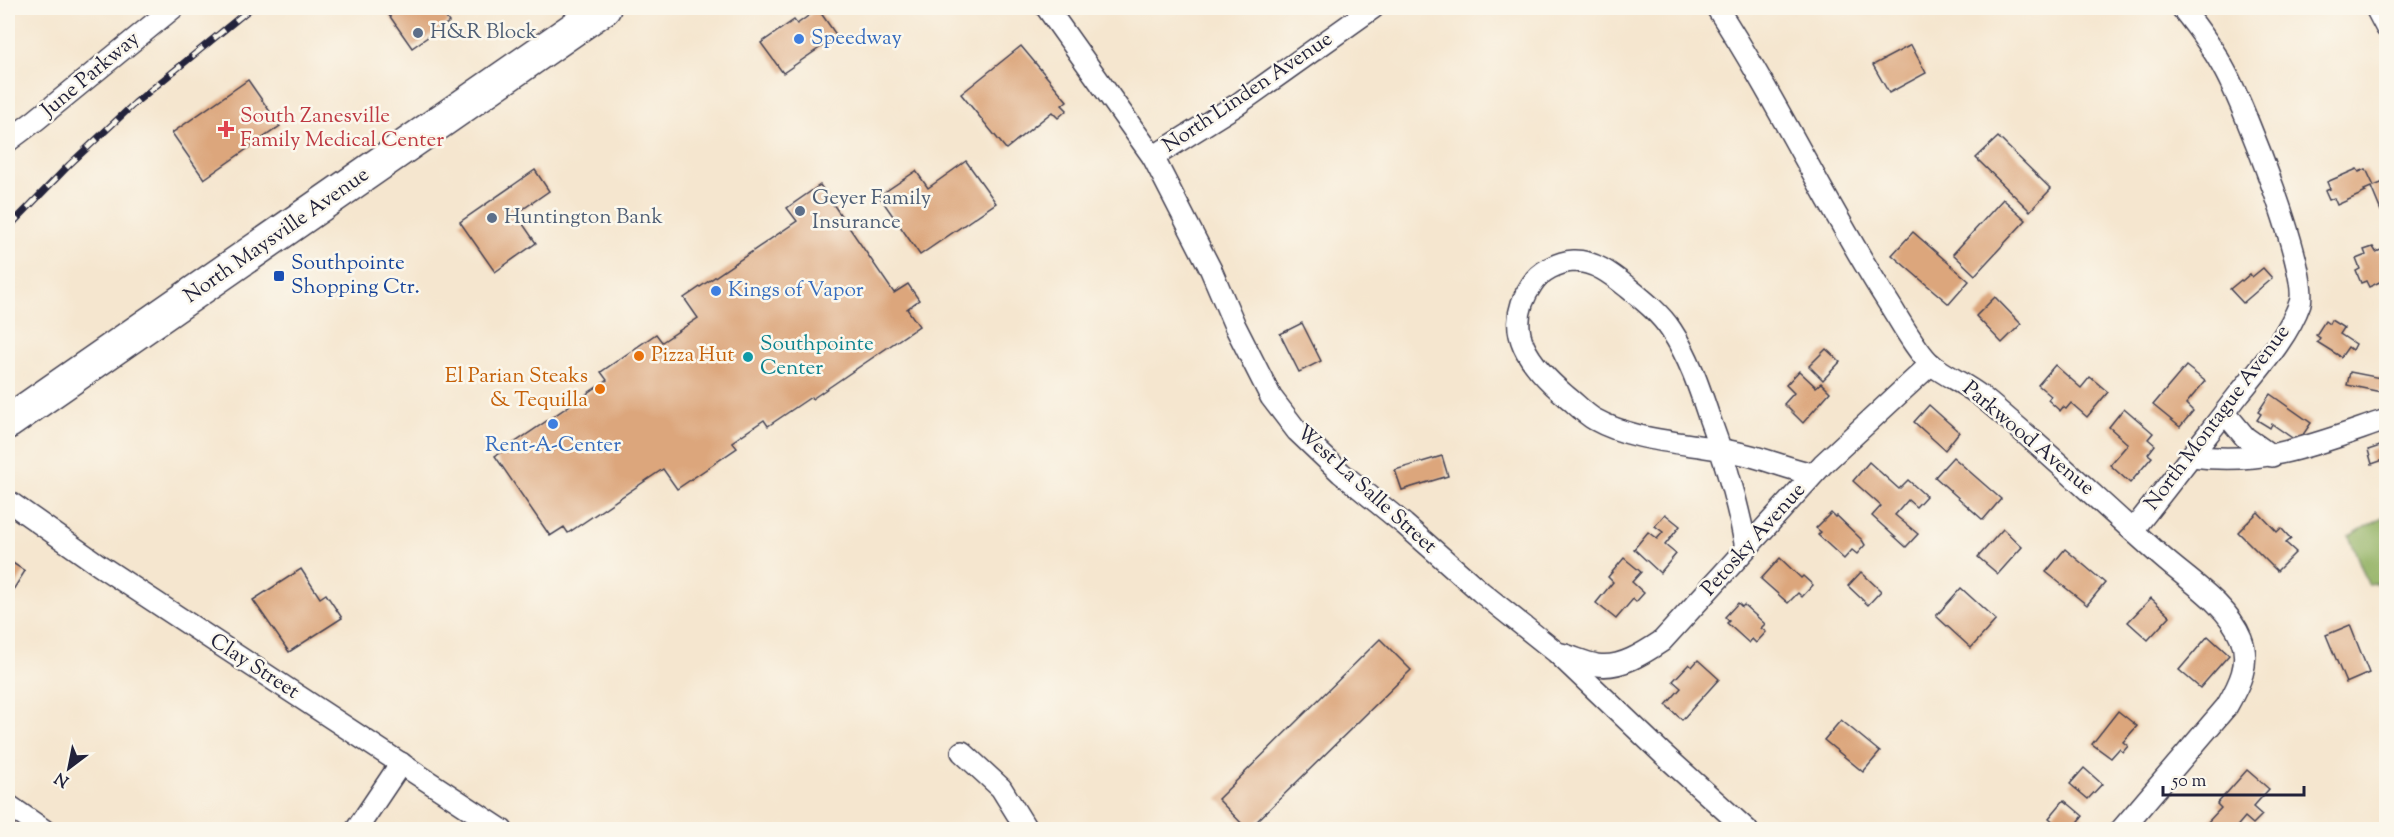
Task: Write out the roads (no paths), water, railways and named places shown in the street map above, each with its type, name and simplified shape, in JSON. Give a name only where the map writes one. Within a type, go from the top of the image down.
[{"type":"main road","name":"North Maysville Avenue","points":[[8,422],[604,8]]},
{"type":"street","name":"June Parkway","points":[[8,141],[173,8]]},
{"type":"street","name":"West La Salle Street","points":[[1047,8],[1153,157],[1211,270],[1271,397],[1297,431],[1341,473],[1481,592],[1556,652],[1747,830]]},
{"type":"street","name":"North Linden Avenue","points":[[1153,157],[1238,104],[1373,8]]},
{"type":"street","name":"Parkwood Avenue","points":[[1717,8],[1748,55],[1869,273],[1931,364],[1980,395],[2133,530],[2226,614],[2241,639],[2244,668],[2238,687],[2227,706],[2121,830]]},
{"type":"street","name":"North Montague Avenue","points":[[2133,530],[2262,365],[2292,320],[2301,301],[2302,285],[2297,260],[2270,181],[2231,84],[2210,45],[2182,8]]},
{"type":"street","points":[[2376,8],[2386,27]]},
{"type":"street","points":[[1746,548],[1735,494],[1721,450],[1689,361],[1670,328],[1648,304],[1611,274],[1597,266],[1574,261],[1554,265],[1536,278],[1523,301],[1519,318],[1520,335],[1525,351],[1541,374],[1592,417],[1617,431],[1721,450],[1739,453],[1813,474]]},
{"type":"street","name":"Petosky Avenue","points":[[1556,652],[1599,666],[1626,661],[1643,654],[1662,641],[1813,474],[1931,364]]},
{"type":"street","points":[[2225,413],[2246,437],[2272,456]]},
{"type":"street","points":[[2192,456],[2217,459],[2272,456],[2308,447],[2386,420]]},
{"type":"street","name":"Clay Street","points":[[8,501],[99,565],[502,830]]},
{"type":"street","points":[[962,752],[1001,789],[1027,830]]},
{"type":"street","points":[[356,830],[401,763]]},
{"type":"street","points":[[8,805],[44,830]]},
{"type":"railway","points":[[8,228],[69,165],[135,103],[251,8]]},
{"type":"place","name":"H&R Block","points":[[418,33]]},
{"type":"place","name":"Speedway","points":[[799,39]]},
{"type":"place","name":"South Zanesville Family Medical Center","points":[[226,129]]},
{"type":"place","name":"Geyer Family Insurance","points":[[800,211]]},
{"type":"place","name":"Huntington Bank","points":[[492,218]]},
{"type":"place","name":"Southpointe Shopping Ctr.","points":[[279,276]]},
{"type":"place","name":"Kings of Vapor","points":[[716,291]]},
{"type":"place","name":"Pizza Hut","points":[[639,356]]},
{"type":"place","name":"Southpointe Center","points":[[748,357]]},
{"type":"place","name":"El Parian Steaks & Tequilla","points":[[600,389]]},
{"type":"place","name":"Rent-A-Center","points":[[553,424]]}]
